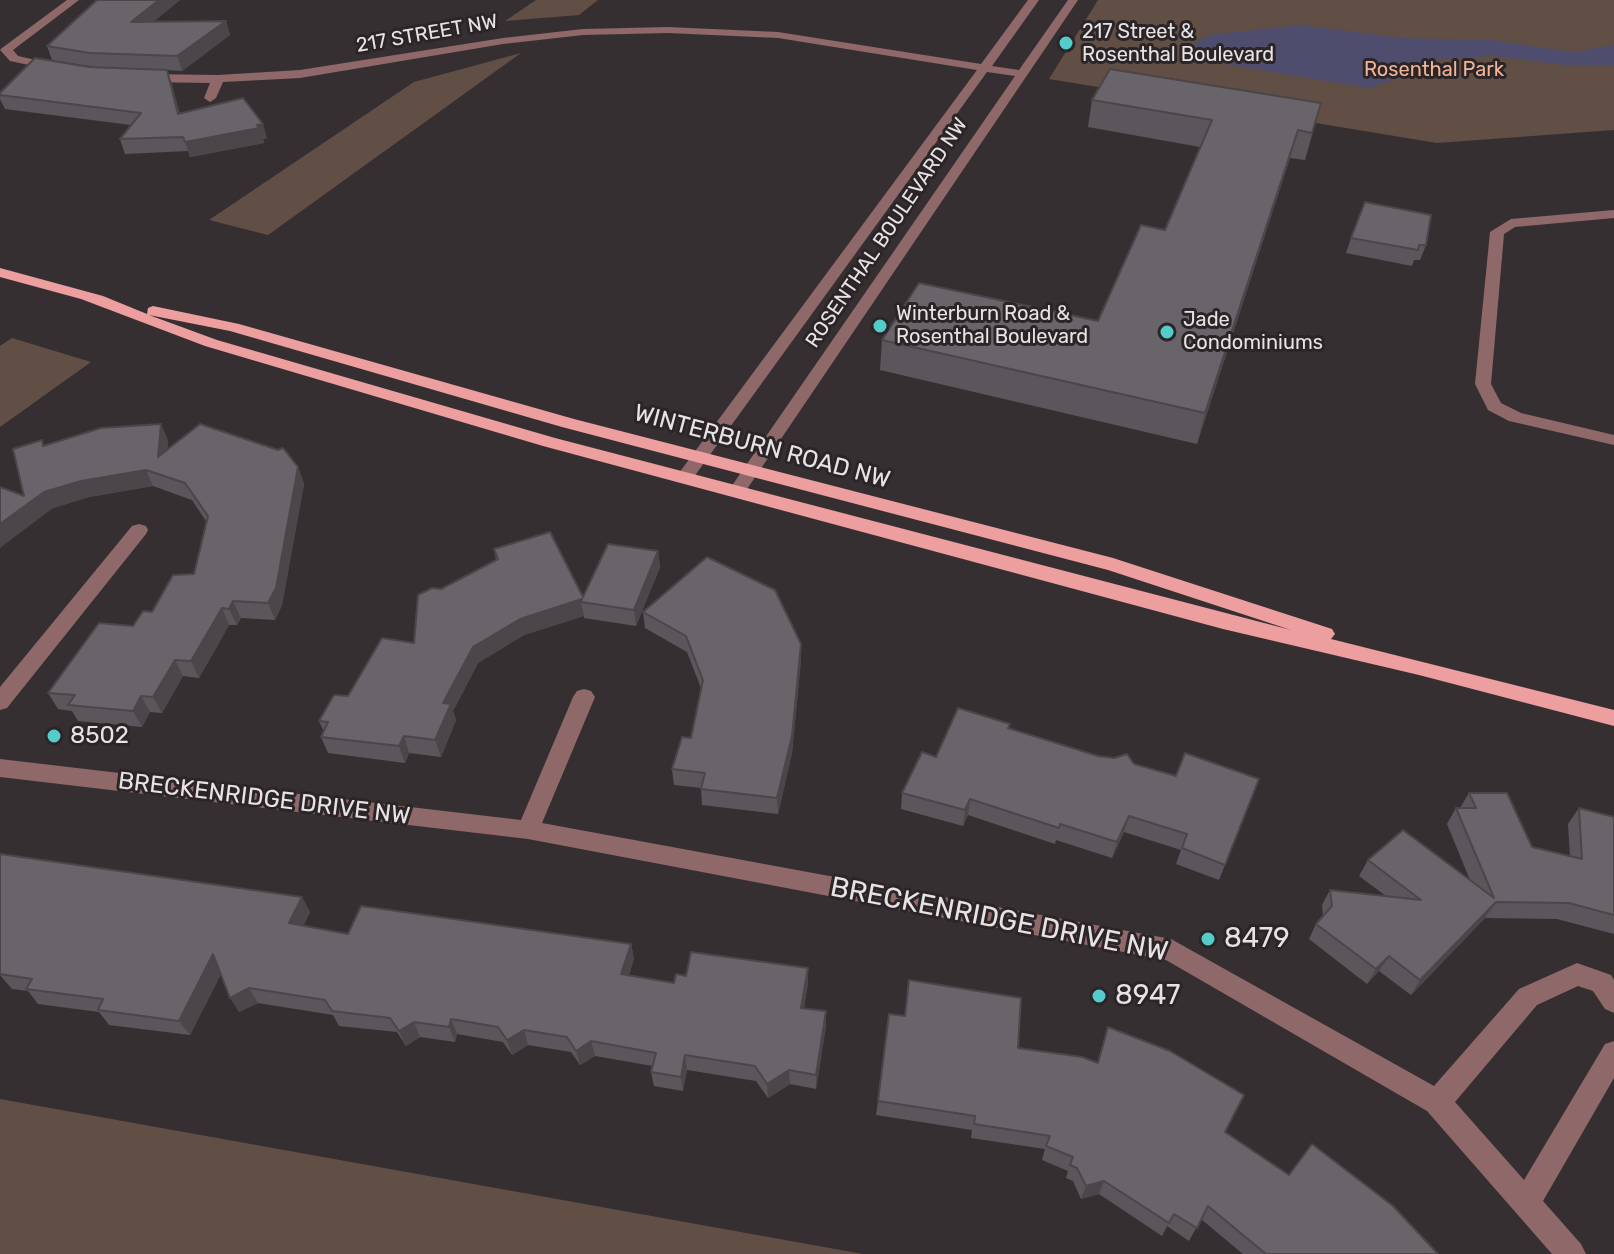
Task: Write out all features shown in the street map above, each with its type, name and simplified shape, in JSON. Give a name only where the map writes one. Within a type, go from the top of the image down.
[{"type":"main road","name":"WINTERBURN ROAD NW","points":[[0,272],[87,297],[211,343],[549,442],[1223,622],[1419,667],[1614,718]]},
{"type":"main road","name":"WINTERBURN ROAD NW","points":[[87,297],[233,327],[553,419],[1113,565],[1419,667]]},
{"type":"street","points":[[65,70],[14,59],[6,50],[74,0]]},
{"type":"street","name":"ROSENTHAL BOULEVARD NW","points":[[685,477],[1034,0]]},
{"type":"street","name":"ROSENTHAL BOULEVARD NW","points":[[737,491],[1073,0]]},
{"type":"street","name":"217 STREET NW","points":[[125,76],[218,79],[335,70],[503,41],[583,32],[668,30],[778,35],[1023,74]]},
{"type":"street","points":[[210,98],[218,79]]},
{"type":"street","points":[[1614,214],[1503,226],[1496,239],[1483,384],[1494,406],[1542,425],[1614,440]]},
{"type":"street","points":[[0,702],[139,530]]},
{"type":"street","points":[[528,830],[584,697]]},
{"type":"street","name":"BRECKENRIDGE DRIVE NW","points":[[0,768],[528,830],[1171,950],[1437,1102],[1571,1254]]},
{"type":"street","points":[[1437,1102],[1528,997],[1577,974],[1602,983],[1614,1001]]},
{"type":"street","points":[[1526,1203],[1614,1053]]},
{"type":"green space","points":[[536,0],[598,0],[579,15],[505,21]]},
{"type":"green space","name":"Rosenthal Park","points":[[1098,0],[1614,0],[1614,130],[1437,143],[1049,79]]},
{"type":"green space","points":[[521,53],[268,235],[209,220],[414,82]]},
{"type":"green space","points":[[12,338],[91,362],[0,427],[0,346]]},
{"type":"green space","points":[[0,1099],[863,1254],[0,1254]]},
{"type":"water","points":[[1301,25],[1400,38],[1490,40],[1572,52],[1614,45],[1614,66],[1572,66],[1494,56],[1441,59],[1428,61],[1398,79],[1368,88],[1207,61],[1193,54],[1198,40],[1209,35]]},
{"type":"building","points":[[97,0],[159,0],[131,22],[226,21],[177,56],[90,53],[47,46]]},
{"type":"building","points":[[35,58],[89,67],[167,70],[178,114],[243,98],[263,124],[257,125],[259,128],[185,142],[183,137],[120,139],[141,113],[0,95]]},
{"type":"building","points":[[1110,69],[1321,103],[1312,133],[1298,130],[1205,413],[882,340],[919,283],[1098,321],[1141,225],[1165,230],[1212,120],[1092,100]]},
{"type":"building","points":[[1365,202],[1431,215],[1426,245],[1419,245],[1418,250],[1351,238]]},
{"type":"building","points":[[161,424],[158,457],[200,424],[278,450],[283,448],[298,467],[276,588],[268,603],[233,601],[229,609],[222,608],[191,661],[175,660],[153,697],[141,696],[133,711],[68,705],[75,695],[48,693],[99,623],[133,626],[143,611],[152,612],[173,575],[194,574],[208,516],[185,483],[146,470],[81,481],[44,492],[0,524],[0,487],[24,496],[13,449],[42,440],[43,446],[101,428]]},
{"type":"building","points":[[550,532],[583,597],[608,544],[658,551],[634,610],[581,602],[582,599],[520,619],[473,647],[443,703],[451,704],[435,740],[404,736],[399,746],[321,737],[328,722],[319,721],[334,695],[348,696],[382,638],[414,643],[418,595],[432,588],[441,589],[498,559],[494,549]]},
{"type":"building","points":[[707,557],[775,590],[801,644],[792,736],[777,798],[701,789],[705,773],[672,769],[682,737],[691,738],[703,680],[686,636],[643,612]]},
{"type":"building","points":[[958,708],[1010,724],[1008,728],[1098,756],[1114,758],[1127,754],[1134,764],[1176,776],[1185,753],[1259,779],[1225,865],[1182,848],[1187,834],[1129,816],[1117,842],[1060,824],[1059,828],[970,799],[965,810],[902,793],[922,752],[936,757]]},
{"type":"building","points":[[1469,793],[1507,793],[1532,847],[1582,859],[1579,808],[1614,817],[1614,915],[1569,903],[1496,902],[1420,980],[1389,956],[1376,969],[1316,924],[1332,906],[1330,890],[1421,900],[1368,860],[1403,830],[1494,898],[1456,808],[1476,808]]},
{"type":"building","points":[[0,854],[302,897],[289,923],[348,934],[361,906],[631,944],[621,974],[674,983],[676,974],[686,976],[691,952],[808,968],[801,1008],[826,1011],[816,1075],[789,1070],[767,1084],[755,1066],[685,1055],[681,1077],[651,1072],[656,1053],[591,1041],[576,1051],[567,1037],[524,1030],[507,1040],[498,1027],[451,1019],[449,1027],[414,1022],[399,1031],[390,1018],[332,1011],[325,1000],[249,988],[230,998],[213,954],[179,1021],[98,1010],[103,999],[26,989],[32,979],[0,974]]},
{"type":"building","points":[[909,980],[1021,998],[1018,1048],[1082,1057],[1098,1063],[1108,1027],[1170,1051],[1244,1095],[1225,1132],[1289,1175],[1312,1144],[1393,1206],[1438,1254],[1266,1254],[1208,1206],[1197,1228],[1174,1214],[1169,1223],[1104,1181],[1086,1186],[1077,1168],[1070,1165],[1073,1157],[1046,1146],[1050,1136],[974,1124],[975,1116],[878,1101],[889,1014],[905,1016]]},
{"type":"place","name":"217 Street & Rosenthal Boulevard","points":[[1066,43]]},
{"type":"place","name":"Winterburn Road & Rosenthal Boulevard","points":[[880,326]]},
{"type":"place","name":"Jade Condominiums","points":[[1167,332]]},
{"type":"place","name":"8502","points":[[54,736]]},
{"type":"place","name":"8479","points":[[1208,939]]},
{"type":"place","name":"8947","points":[[1099,996]]}]
